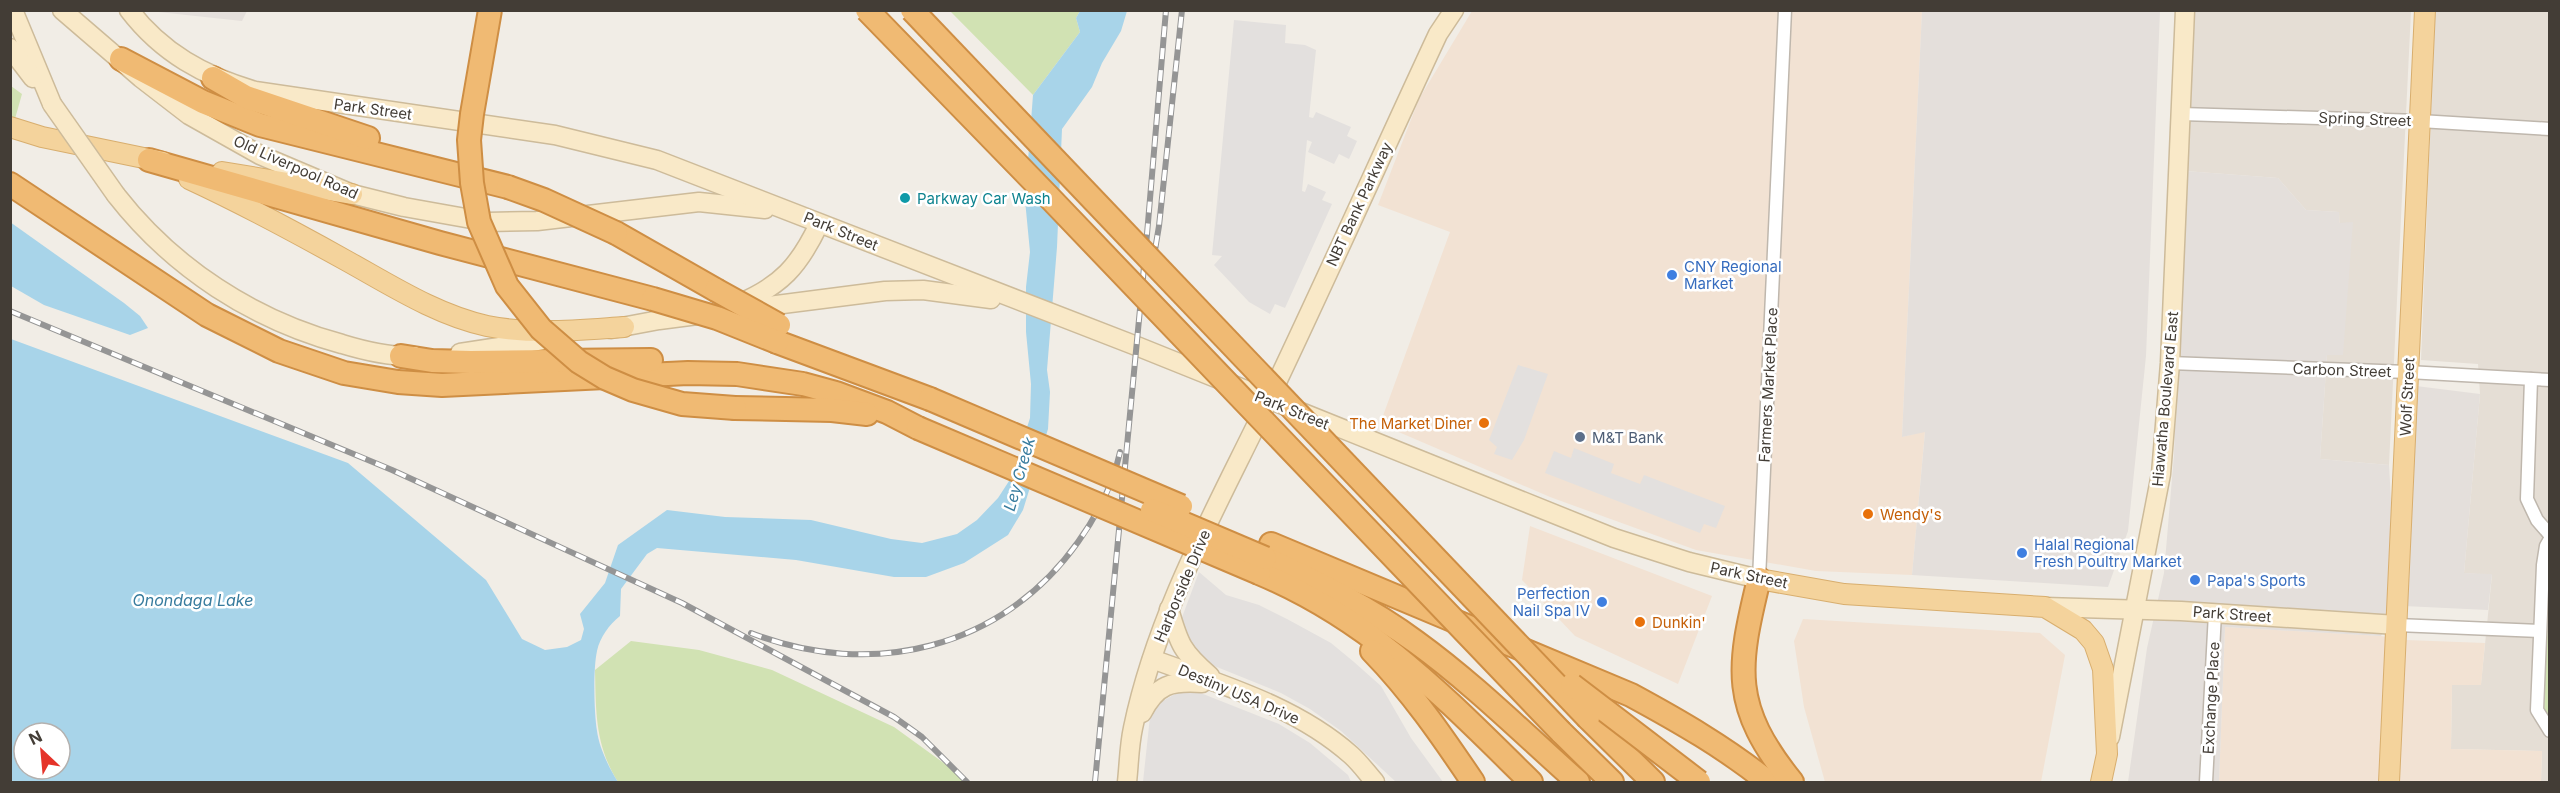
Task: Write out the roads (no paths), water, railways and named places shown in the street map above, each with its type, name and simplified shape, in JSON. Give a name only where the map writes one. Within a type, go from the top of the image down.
[{"type":"highway","points":[[490,10],[472,114],[470,151],[472,183],[479,222],[507,286],[524,310],[554,342],[579,362],[606,378],[633,390],[682,404],[735,408],[924,414]]},
{"type":"highway","points":[[867,10],[1612,783]]},
{"type":"highway","points":[[912,10],[1588,718],[1653,783]]},
{"type":"highway","points":[[121,59],[203,102],[260,125],[508,187]]},
{"type":"highway","points":[[213,78],[246,97],[312,121],[474,171],[544,200],[616,233],[716,290],[778,333]]},
{"type":"highway","points":[[149,160],[440,243],[778,333],[890,383],[924,414],[1265,558],[1631,695],[1684,723],[1749,766],[1768,783]]},
{"type":"highway","points":[[10,184],[218,321],[279,351],[344,373],[398,382],[442,385],[688,373],[737,374],[803,384],[836,393],[887,412],[924,414]]},
{"type":"highway","points":[[401,356],[432,361],[471,362],[728,360],[775,365],[847,383],[1315,581],[1415,641],[1472,686],[1578,783]]},
{"type":"highway","points":[[1265,558],[1285,584],[1358,626],[1410,666],[1531,783]]},
{"type":"highway","points":[[1759,579],[1746,632],[1742,661],[1744,687],[1754,723],[1766,746],[1792,783]]},
{"type":"highway","points":[[1320,603],[1360,638],[1392,672],[1425,713],[1473,783]]},
{"type":"highway","points":[[1516,641],[1699,783]]},
{"type":"highway","points":[[1453,707],[1548,783]]},
{"type":"main road","points":[[13,10],[16,41],[52,104],[116,195],[160,243],[196,274],[247,307],[313,336],[361,350],[401,356],[488,350],[624,327],[885,291],[923,290],[1020,303]]},
{"type":"main road","name":"Old Liverpool Road","points":[[62,10],[141,78],[198,120],[260,155],[352,194],[404,207],[489,222],[537,221],[699,202],[749,206],[819,224]]},
{"type":"main road","name":"Park Street","points":[[129,10],[147,33],[167,50],[213,78],[255,91],[555,135],[635,153],[694,173],[1614,538],[1689,562],[1759,579],[1844,594],[2397,625]]},
{"type":"main road","name":"NBT Bank Parkway","points":[[1268,400],[1437,34],[1454,10]]},
{"type":"main road","name":"Hiawatha Boulevard East","points":[[2101,783],[2161,474],[2170,363],[2185,10]]},
{"type":"main road","name":"Wolf Street","points":[[2389,783],[2425,10]]},
{"type":"main road","points":[[10,127],[149,160],[352,194]]},
{"type":"main road","points":[[149,160],[221,194],[409,296],[456,318],[506,329],[535,331],[624,327]]},
{"type":"main road","points":[[719,313],[760,295],[780,281],[803,254],[819,224]]},
{"type":"main road","name":"Harborside Drive","points":[[1127,783],[1132,731],[1169,609],[1210,518],[1268,400]]},
{"type":"main road","points":[[2045,607],[2083,630],[2094,643],[2100,656],[2103,669],[2107,754]]},
{"type":"main road","points":[[1169,609],[1178,642],[1186,654],[1218,683]]},
{"type":"main road","name":"Destiny USA Drive","points":[[1152,659],[1218,683],[1291,714],[1317,729],[1351,755],[1375,783]]},
{"type":"main road","points":[[1132,731],[1149,700],[1162,687],[1179,682],[1218,683]]},
{"type":"street","name":"Farmers Market Place","points":[[1759,579],[1785,10]]},
{"type":"street","name":"Spring Street","points":[[2181,114],[2420,121],[2550,129]]},
{"type":"street","name":"Carbon Street","points":[[2170,363],[2550,380]]},
{"type":"street","points":[[2531,379],[2527,499],[2537,520],[2550,537],[2543,565],[2537,710],[2550,731]]},
{"type":"street","name":"Exchange Place","points":[[2206,783],[2215,613]]},
{"type":"street","name":"Park Street","points":[[2397,625],[2540,632]]},
{"type":"water","name":"Onondaga Lake","points":[[1080,11],[1127,11],[1121,31],[1102,63],[1092,87],[1062,129],[1057,247],[1047,370],[1050,392],[1048,429],[1023,510],[1008,535],[964,563],[926,577],[894,577],[796,560],[657,548],[647,554],[621,589],[620,616],[603,636],[598,646],[596,659],[594,679],[598,737],[618,782],[11,782],[11,339],[348,463],[486,580],[522,639],[545,650],[567,647],[581,640],[584,629],[580,614],[605,583],[618,545],[667,510],[725,517],[811,520],[891,539],[922,543],[957,534],[977,520],[998,498],[1011,478],[1030,418],[1031,384],[1026,332],[1026,287],[1030,252],[1025,200],[1033,95],[1080,32],[1076,18]]},
{"type":"water","points":[[10,222],[124,303],[140,316],[148,328],[130,335],[44,305],[11,286]]},
{"type":"railway","points":[[1095,782],[1166,10]]},
{"type":"railway","points":[[1152,268],[1159,226],[1182,10]]},
{"type":"railway","points":[[10,311],[392,470],[682,603],[894,717],[922,737],[967,782]]},
{"type":"railway","points":[[751,633],[797,647],[842,654],[888,653],[931,645],[973,630],[1012,608],[1047,579],[1078,542],[1104,499],[1120,452]]},
{"type":"place","name":"Parkway Car Wash","points":[[905,198]]},
{"type":"place","name":"CNY Regional Market","points":[[1672,275]]},
{"type":"place","name":"The Market Diner","points":[[1484,423]]},
{"type":"place","name":"M&T Bank","points":[[1580,437]]},
{"type":"place","name":"Wendy's","points":[[1868,514]]},
{"type":"place","name":"Halal Regional Fresh Poultry Market","points":[[2022,553]]},
{"type":"place","name":"Papa's Sports","points":[[2195,580]]},
{"type":"place","name":"Perfection Nail Spa IV","points":[[1602,602]]},
{"type":"place","name":"Dunkin'","points":[[1640,622]]},
{"type":"water label","name":"Ley Creek","points":[[1019,474]]}]
